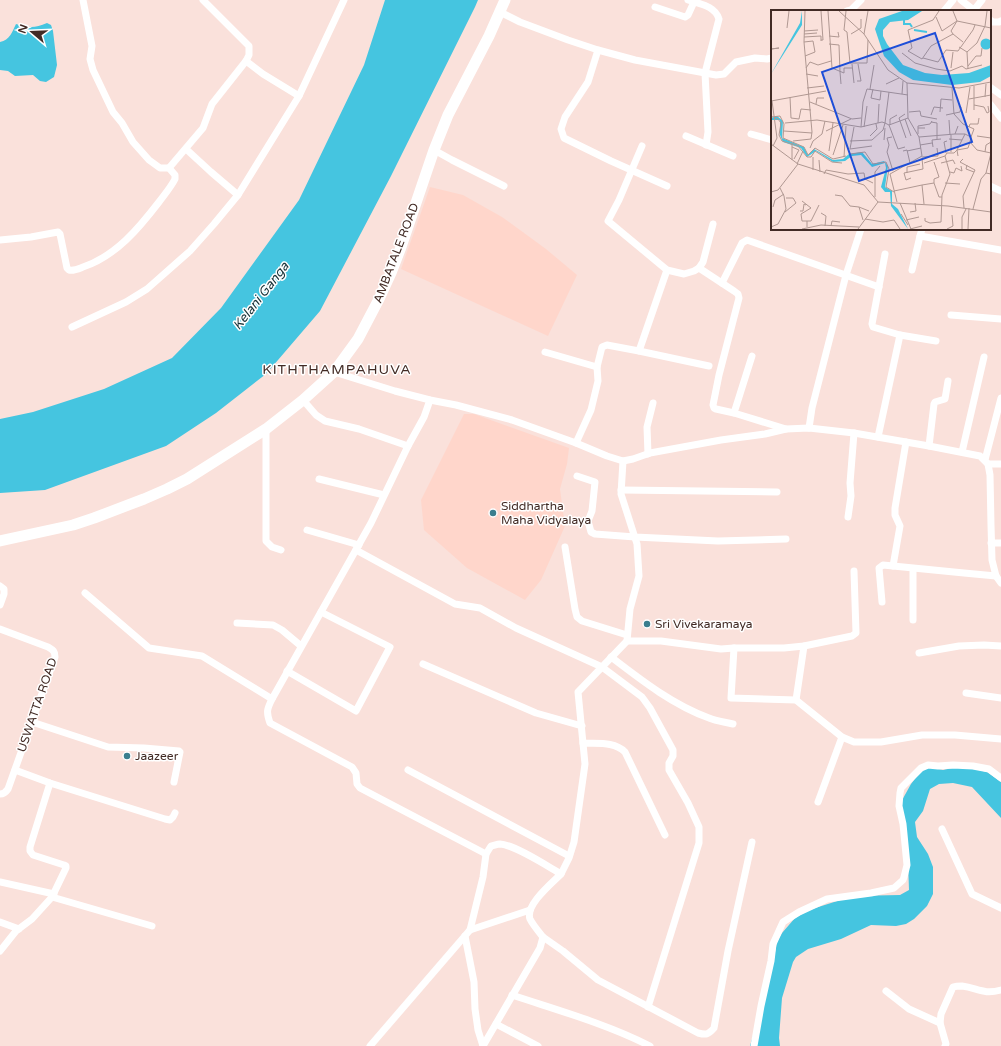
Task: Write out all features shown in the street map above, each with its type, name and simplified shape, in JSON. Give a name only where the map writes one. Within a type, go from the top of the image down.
[{"type":"main road","name":"AMBATALE ROAD","points":[[0,541],[73,525],[144,499],[187,479],[266,429],[303,400],[334,372],[358,339],[380,299],[402,247],[434,150],[448,115],[489,36],[505,0]]},
{"type":"street","points":[[0,240],[31,237],[58,232],[60,234],[67,268],[69,270],[73,271],[91,265],[110,254],[144,222],[175,179],[175,175],[169,168],[160,168],[149,160],[113,112],[93,70],[90,59],[92,46],[83,0]]},
{"type":"street","points":[[169,168],[203,128],[212,104],[246,61],[249,55],[249,46],[203,0]]},
{"type":"street","points":[[72,327],[126,302],[147,289],[190,251],[238,195],[298,96],[344,0]]},
{"type":"street","points":[[851,10],[861,0]]},
{"type":"street","points":[[945,10],[953,0]]},
{"type":"street","points":[[961,0],[974,10]]},
{"type":"street","points":[[976,10],[982,0]]},
{"type":"street","points":[[655,7],[685,17],[688,15],[691,1],[709,7],[717,13],[719,19],[705,73],[708,132],[706,145]]},
{"type":"street","points":[[500,12],[520,22],[598,50],[634,60],[716,75],[724,74],[736,62],[755,58],[771,58]]},
{"type":"street","points":[[598,50],[588,82],[565,117],[561,129],[564,138],[668,186]]},
{"type":"street","points":[[246,61],[263,74],[298,96]]},
{"type":"street","points":[[991,87],[1001,95]]},
{"type":"street","points":[[991,105],[1001,118]]},
{"type":"street","points":[[751,134],[771,140]]},
{"type":"street","points":[[686,136],[733,156]]},
{"type":"street","points":[[642,146],[619,200],[608,221],[666,270],[684,274],[694,272],[699,268],[712,224]]},
{"type":"street","points":[[186,148],[210,172],[238,195]]},
{"type":"street","points":[[434,150],[504,186]]},
{"type":"street","points":[[991,186],[1001,191]]},
{"type":"street","points":[[809,428],[812,408],[846,275],[861,230]]},
{"type":"street","points":[[912,270],[921,232],[1001,250]]},
{"type":"street","points":[[722,283],[742,244],[747,240],[879,288]]},
{"type":"street","points":[[885,254],[872,324],[874,327],[900,335],[936,341]]},
{"type":"street","points":[[699,268],[738,294],[739,298],[721,368],[713,405],[714,408],[734,412],[786,429]]},
{"type":"street","points":[[640,351],[666,270]]},
{"type":"street","points":[[952,315],[1001,319]]},
{"type":"street","points":[[878,437],[900,335]]},
{"type":"street","points":[[576,443],[591,410],[598,381],[597,367],[602,347],[607,345],[709,366]]},
{"type":"street","points":[[545,352],[597,367]]},
{"type":"street","points":[[734,412],[752,356]]},
{"type":"street","points":[[962,452],[984,357]]},
{"type":"street","points":[[334,372],[430,400],[456,405],[512,420],[623,461],[633,460],[648,454],[721,440],[765,434],[786,429],[809,428],[854,433],[962,452],[980,456],[987,462],[1001,464]]},
{"type":"street","points":[[929,446],[934,404],[935,402],[944,399],[948,381]]},
{"type":"street","points":[[303,400],[316,415],[324,421],[359,429],[408,446]]},
{"type":"street","points":[[430,400],[424,417],[408,446],[371,523],[272,699],[267,709],[268,718],[270,723],[352,767],[356,772],[357,784],[360,788],[486,854]]},
{"type":"street","points":[[1001,400],[987,462],[990,475],[992,560],[996,576],[1001,583]]},
{"type":"street","points":[[648,454],[647,427],[653,403]]},
{"type":"street","points":[[266,429],[266,541],[272,547],[281,550]]},
{"type":"street","points":[[848,517],[851,496],[850,483],[854,433]]},
{"type":"street","points":[[893,566],[900,526],[895,515],[895,508],[906,442]]},
{"type":"street","points":[[623,461],[621,494],[637,544],[639,576],[630,609],[627,638],[611,658],[578,692],[585,764],[574,842],[561,874],[534,903],[530,910],[530,918],[543,937],[563,951],[598,980],[698,1033],[706,1035],[714,1028],[728,951],[752,842]]},
{"type":"street","points":[[578,476],[595,482],[592,511],[588,521],[591,532],[595,534],[718,541],[786,539]]},
{"type":"street","points":[[319,479],[384,496]]},
{"type":"street","points":[[621,490],[777,492]]},
{"type":"street","points":[[308,530],[357,548],[455,604],[480,608],[516,628],[602,667],[642,697],[650,708],[672,750],[673,756],[668,763],[668,770],[688,803],[699,827],[699,843],[648,1006]]},
{"type":"street","points":[[991,543],[1001,543]]},
{"type":"street","points":[[565,547],[577,618],[627,638],[721,649],[784,648],[804,646],[852,636],[856,633],[854,571]]},
{"type":"street","points":[[882,602],[879,568],[883,565],[996,576]]},
{"type":"street","points":[[913,569],[913,620]]},
{"type":"street","points":[[0,586],[4,589],[4,594],[0,605]]},
{"type":"street","points":[[85,593],[149,648],[202,656],[272,699]]},
{"type":"street","points":[[287,671],[356,711],[390,647],[321,612]]},
{"type":"street","points":[[237,623],[273,625],[282,630],[301,646]]},
{"type":"street","name":"USWATTA ROAD","points":[[0,628],[48,647],[55,653],[55,657],[8,789],[3,793]]},
{"type":"street","points":[[796,700],[804,646]]},
{"type":"street","points":[[919,653],[959,646],[1001,646]]},
{"type":"street","points":[[734,648],[731,698],[796,700],[842,737],[854,742],[881,742],[922,735],[955,735],[1001,739]]},
{"type":"street","points":[[611,658],[642,681],[686,708],[710,718],[733,724]]},
{"type":"street","points":[[424,664],[536,713],[582,726]]},
{"type":"street","points":[[966,694],[1001,698]]},
{"type":"street","points":[[32,722],[108,746],[178,750],[180,752],[174,782]]},
{"type":"street","points":[[818,802],[842,737]]},
{"type":"street","points":[[583,743],[612,744],[625,752],[665,835]]},
{"type":"street","points":[[754,1046],[760,1006],[774,944],[783,922],[799,912],[827,899],[894,888],[904,877],[906,866],[903,824],[899,806],[902,788],[921,768],[928,765],[973,766],[989,769],[1001,778]]},
{"type":"street","points":[[15,770],[50,783],[165,819],[170,820],[175,813]]},
{"type":"street","points":[[408,770],[569,856]]},
{"type":"street","points":[[0,951],[16,931],[32,919],[53,895],[66,866],[33,855],[30,851],[50,783]]},
{"type":"street","points":[[942,829],[972,894],[1001,908]]},
{"type":"street","points":[[370,1046],[470,930],[483,877],[486,854],[491,846],[500,844],[514,848],[540,861],[561,874]]},
{"type":"street","points":[[0,882],[53,895],[152,926]]},
{"type":"street","points":[[470,930],[530,910]]},
{"type":"street","points":[[0,922],[19,929]]},
{"type":"street","points":[[465,936],[474,982],[474,1009],[483,1046]]},
{"type":"street","points":[[483,1046],[540,948],[543,937]]},
{"type":"street","points":[[945,1046],[946,1044],[940,1023],[941,1014],[952,987],[962,986],[985,992],[1001,990]]},
{"type":"street","points":[[886,991],[909,1009],[940,1023]]},
{"type":"street","points":[[512,995],[580,1018],[638,1043],[650,1046]]},
{"type":"street","points":[[496,1024],[538,1046]]},
{"type":"shaded area","points":[[430,187],[463,195],[502,217],[546,249],[577,275],[548,336],[401,269]]},
{"type":"shaded area","name":"Siddhartha Maha Vidyalaya","points":[[464,414],[474,414],[569,448],[567,464],[560,489],[565,526],[541,580],[525,600],[467,568],[424,530],[421,500]]},
{"type":"water","name":"Kelani Ganga","points":[[385,0],[478,0],[391,176],[320,311],[266,374],[216,413],[166,446],[45,490],[0,493],[0,419],[33,412],[104,389],[172,358],[221,308],[299,200],[364,65]]},
{"type":"water","points":[[47,23],[51,25],[53,31],[57,65],[54,77],[46,82],[40,81],[33,75],[15,76],[8,71],[0,70],[0,42],[8,38],[16,24],[32,27]]},
{"type":"water","points":[[962,766],[987,772],[1001,782],[1001,818],[972,787],[953,783],[939,784],[930,789],[923,811],[915,822],[917,837],[928,854],[933,867],[933,894],[927,906],[914,919],[906,924],[896,926],[871,925],[841,939],[808,949],[796,957],[793,962],[782,998],[779,1038],[780,1046],[750,1046],[770,978],[777,942],[782,933],[795,918],[809,910],[853,896],[900,895],[909,890],[908,862],[901,802],[920,772],[929,767],[943,770]]},
{"type":"place","name":"Siddhartha Maha Vidyalaya","points":[[493,513]]},
{"type":"place","name":"Sri Vivekaramaya","points":[[647,624]]},
{"type":"place","name":"Jaazeer","points":[[127,756]]},
{"type":"district","name":"KITHTHAMPAHUVA","points":[[337,369]]}]
